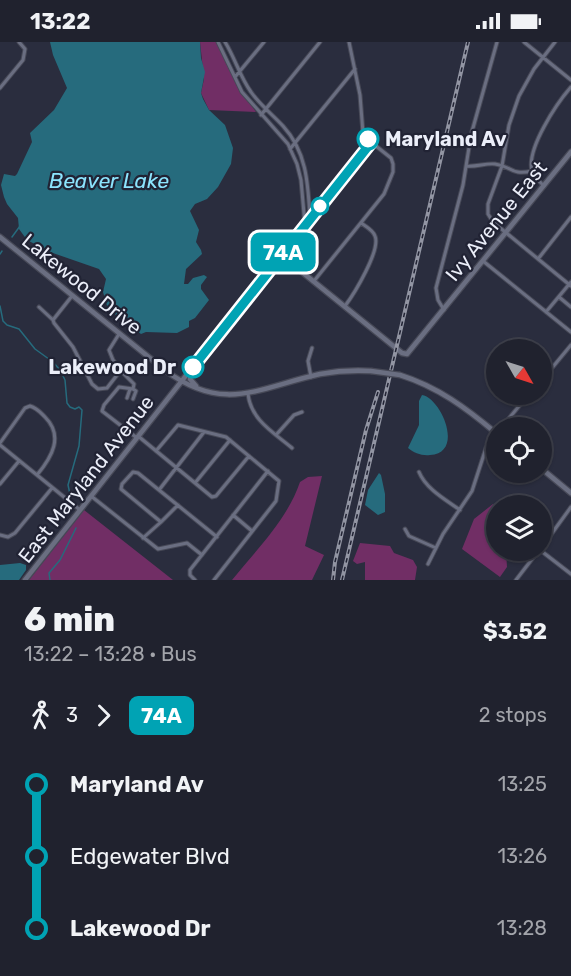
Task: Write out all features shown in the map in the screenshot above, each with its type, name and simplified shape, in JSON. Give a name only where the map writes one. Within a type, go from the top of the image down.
[{"type":"street","points":[[0,88],[23,60],[26,51],[19,42]]},
{"type":"street","points":[[218,42],[242,92],[261,115],[276,128],[290,149],[301,180],[305,225]]},
{"type":"street","points":[[225,42],[248,89],[282,125],[295,143],[307,174],[310,218]]},
{"type":"street","points":[[235,77],[264,42]]},
{"type":"street","points":[[261,115],[320,42]]},
{"type":"street","points":[[314,281],[387,189],[393,172],[391,158],[363,133],[362,107],[349,42]]},
{"type":"street","points":[[444,310],[438,300],[436,288],[460,197],[471,135],[497,42]]},
{"type":"street","points":[[524,42],[571,80]]},
{"type":"street","points":[[546,312],[570,284],[493,222],[487,211],[501,166],[515,105],[528,77],[555,42]]},
{"type":"street","points":[[290,149],[355,69]]},
{"type":"street","points":[[544,186],[532,171],[532,158],[557,105],[571,87]]},
{"type":"street","name":"East Maryland Avenue","points":[[25,580],[371,142]]},
{"type":"street","name":"Ivy Avenue East","points":[[344,306],[407,355],[571,152]]},
{"type":"street","points":[[466,166],[477,167],[492,164],[517,173],[532,171]]},
{"type":"street","points":[[309,203],[316,207],[320,206]]},
{"type":"street","points":[[538,259],[571,217]]},
{"type":"street","points":[[281,255],[344,306],[364,275],[376,239],[373,232],[361,223]]},
{"type":"street","name":"Lakewood Drive","points":[[0,237],[182,382],[215,393],[248,394],[339,371],[371,371],[400,375],[433,388],[468,409],[486,424]]},
{"type":"street","points":[[483,261],[571,332]]},
{"type":"street","points":[[53,320],[72,296]]},
{"type":"street","points":[[559,297],[571,307]]},
{"type":"street","points":[[39,307],[47,317],[53,320],[60,333],[73,347],[95,387],[103,390],[107,388],[121,370]]},
{"type":"street","points":[[119,334],[108,350],[112,360],[134,384],[127,398]]},
{"type":"street","points":[[552,368],[571,345]]},
{"type":"street","points":[[311,377],[308,358],[312,348]]},
{"type":"street","points":[[195,365],[190,377],[191,382],[198,388]]},
{"type":"street","points":[[133,399],[136,391],[119,387],[102,408],[104,412],[156,451],[211,497],[216,496],[249,456]]},
{"type":"street","points":[[248,394],[251,409],[256,417],[292,448]]},
{"type":"street","points":[[510,417],[520,405]]},
{"type":"street","points":[[37,475],[51,457],[54,431],[52,425],[36,408],[30,406],[25,408],[0,444],[19,461],[80,510]]},
{"type":"street","points":[[276,435],[294,415],[302,412]]},
{"type":"street","points":[[156,451],[178,425],[226,437],[279,481],[276,501],[214,580]]},
{"type":"street","points":[[159,490],[204,432]]},
{"type":"street","points":[[195,483],[230,440]]},
{"type":"street","points":[[428,564],[475,486],[486,448]]},
{"type":"street","points":[[0,484],[19,461]]},
{"type":"street","points":[[195,580],[190,572],[268,471]]},
{"type":"street","points":[[161,522],[121,489],[122,484],[131,473],[138,472],[217,537]]},
{"type":"street","points":[[419,472],[422,480],[460,510]]},
{"type":"street","points":[[552,478],[571,494]]},
{"type":"street","points":[[0,536],[8,537],[15,533],[52,488]]},
{"type":"street","points":[[91,496],[158,549],[187,543],[202,555]]},
{"type":"street","points":[[143,538],[178,505]]},
{"type":"street","points":[[552,533],[571,507]]},
{"type":"street","points":[[233,515],[252,531]]},
{"type":"street","points":[[405,529],[409,536],[436,548]]},
{"type":"street","points":[[552,559],[571,574]]},
{"type":"street","points":[[516,580],[531,561]]},
{"type":"shaded area","points":[[200,42],[218,42],[242,92],[256,112],[209,110],[201,93],[204,79]]},
{"type":"shaded area","points":[[322,476],[305,546],[324,555],[312,580],[232,580],[279,522],[300,482],[308,477]]},
{"type":"shaded area","points":[[84,510],[173,580],[29,580]]},
{"type":"shaded area","points":[[486,510],[486,561],[507,561],[507,567],[500,577],[462,549],[474,519]]},
{"type":"shaded area","points":[[360,543],[390,546],[394,553],[413,560],[417,567],[415,580],[365,580],[365,562],[357,564],[353,561]]},
{"type":"water","name":"Beaver Lake","points":[[50,42],[200,42],[205,72],[201,93],[209,110],[225,125],[233,148],[231,164],[218,187],[207,199],[195,204],[190,211],[199,230],[196,242],[202,254],[186,269],[184,284],[204,275],[207,277],[201,289],[209,300],[195,318],[189,321],[189,327],[177,333],[146,332],[141,334],[108,309],[103,292],[106,279],[99,269],[50,252],[27,240],[19,229],[18,218],[7,204],[1,185],[4,174],[15,176],[17,174],[32,142],[30,133],[54,110],[67,88]]},
{"type":"water","points":[[422,395],[436,405],[446,425],[448,436],[446,445],[440,452],[430,455],[418,454],[408,448],[419,425],[419,401]]},
{"type":"water","points":[[379,473],[385,494],[385,512],[378,515],[365,505],[368,490]]},
{"type":"water","points":[[20,563],[26,565],[26,570],[19,580],[0,580],[0,565]]},
{"type":"waterway","points":[[12,237],[20,226]]},
{"type":"waterway","points":[[0,306],[3,321],[19,329],[35,349],[60,370],[65,380],[67,403],[70,407],[75,409],[79,407],[82,410],[79,446],[68,485],[70,494]]},
{"type":"waterway","points":[[50,580],[49,573],[60,560],[76,528]]},
{"type":"railway","points":[[342,580],[468,42]]},
{"type":"railway","points":[[333,580],[335,562],[366,430],[378,392]]},
{"type":"bus line","name":"74A","points":[[193,367],[370,144],[368,139]]},
{"type":"place","name":"Maryland Av","points":[[368,139]]},
{"type":"place","name":"Lakewood Dr","points":[[193,367]]}]
